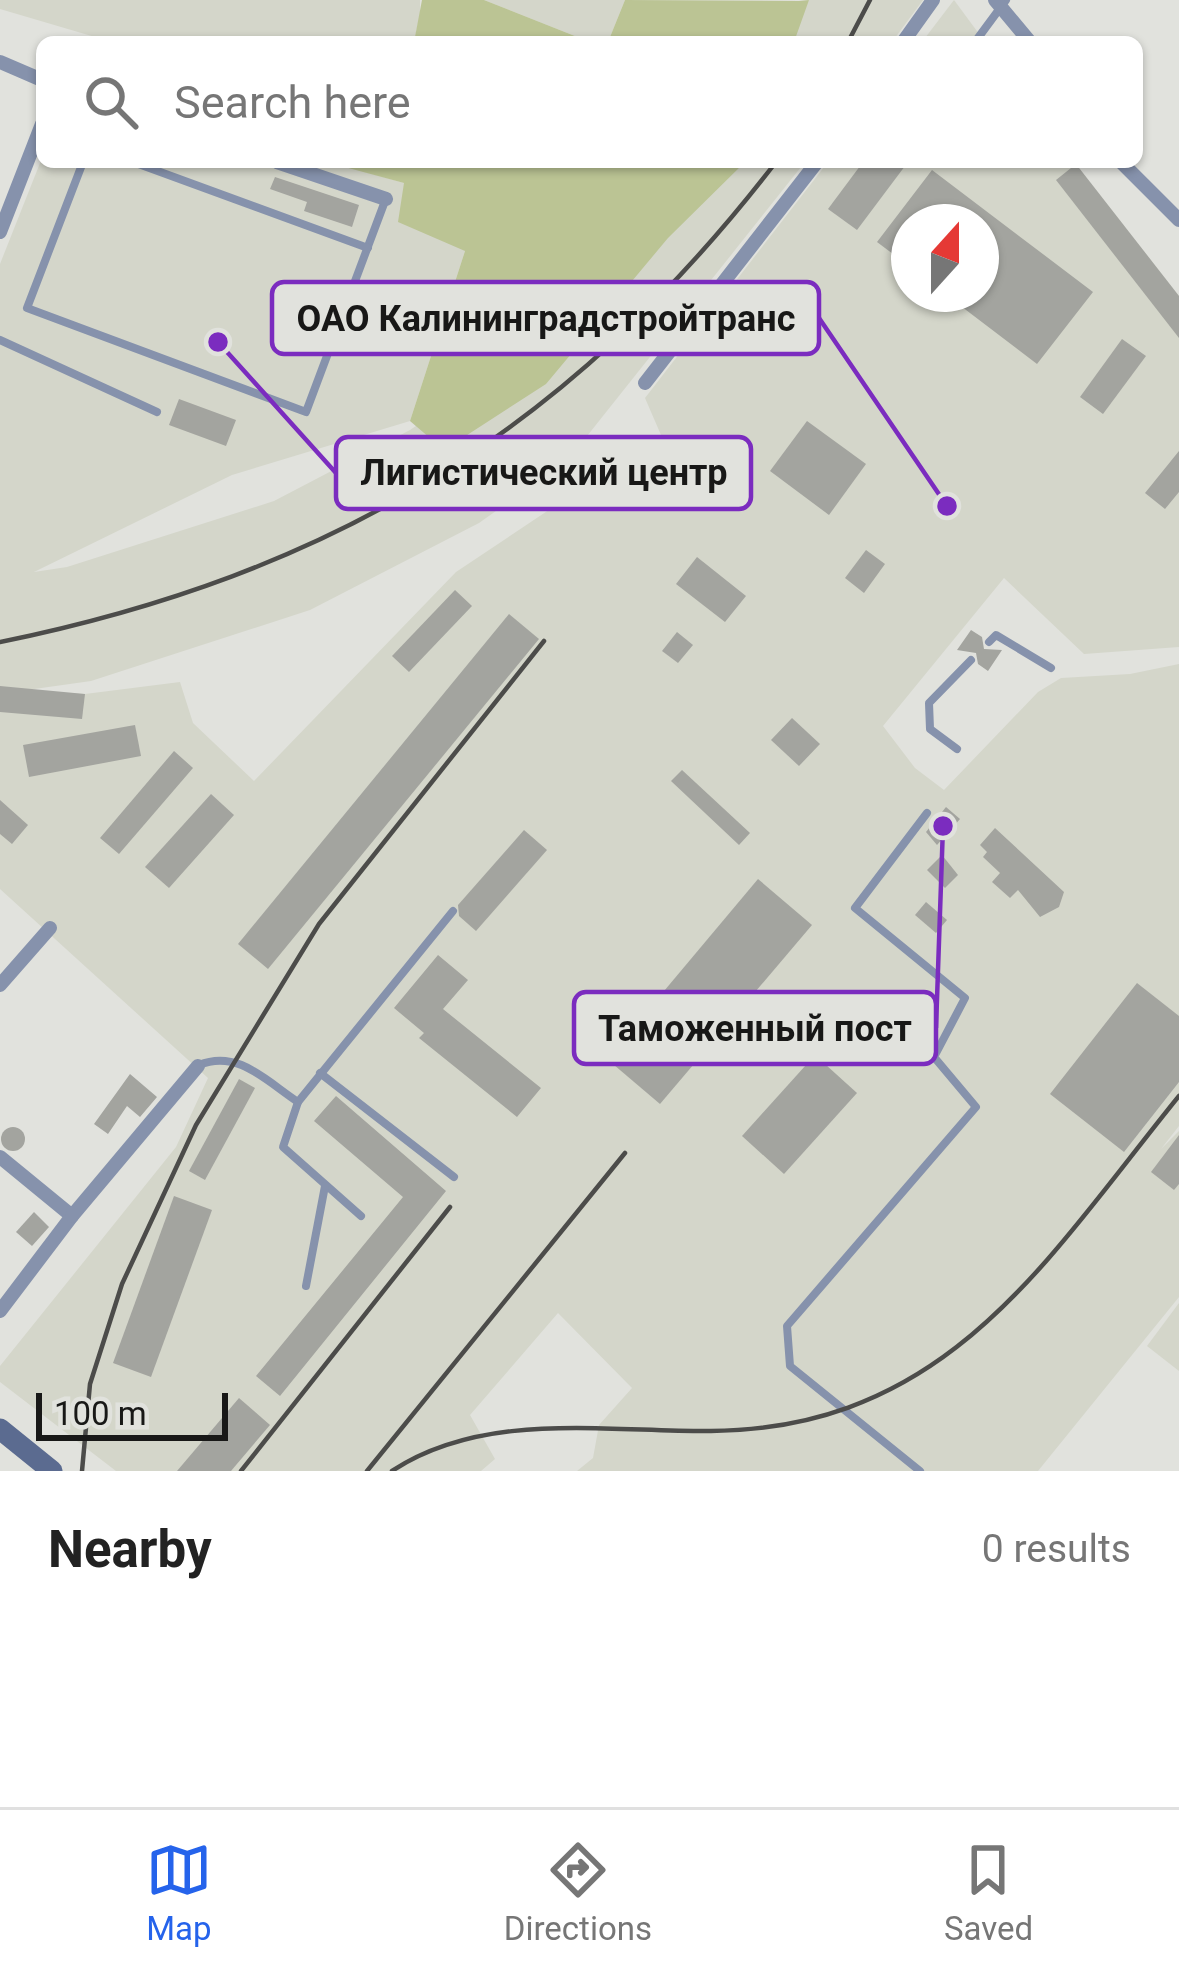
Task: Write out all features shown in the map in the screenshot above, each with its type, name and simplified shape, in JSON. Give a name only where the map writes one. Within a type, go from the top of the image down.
[{"type":"street","points":[[907,36],[933,0]]},
{"type":"street","points":[[1001,2],[1026,36]]},
{"type":"street","points":[[0,62],[36,77]]},
{"type":"street","points":[[0,232],[36,139]]},
{"type":"street","points":[[294,168],[386,200]]},
{"type":"street","points":[[645,383],[813,168]]},
{"type":"street","points":[[1127,168],[1179,220]]},
{"type":"street","points":[[0,985],[50,928]]},
{"type":"street","points":[[0,1311],[72,1216],[198,1066]]},
{"type":"street","points":[[0,1157],[72,1216]]},
{"type":"street","points":[[0,1429],[46,1469]]},
{"type":"lane","points":[[979,36],[1001,2]]},
{"type":"lane","points":[[81,168],[27,308],[306,412],[386,200]]},
{"type":"lane","points":[[149,168],[368,248]]},
{"type":"lane","points":[[0,340],[157,412]]},
{"type":"lane","points":[[989,642],[996,635],[1052,668]]},
{"type":"lane","points":[[957,749],[930,729],[929,703],[971,660]]},
{"type":"lane","points":[[920,1471],[790,1366],[787,1326],[976,1107],[934,1057],[964,998],[856,908],[926,813]]},
{"type":"lane","points":[[361,1216],[283,1147],[298,1102],[453,911]]},
{"type":"lane","points":[[198,1066],[220,1056],[233,1059],[298,1102]]},
{"type":"lane","points":[[320,1073],[454,1177]]},
{"type":"lane","points":[[306,1286],[325,1186]]},
{"type":"shaded area","points":[[0,0],[420,0],[415,36],[92,36],[0,9]]},
{"type":"shaded area","points":[[484,0],[625,0],[610,36],[575,36]]},
{"type":"shaded area","points":[[809,0],[923,0],[896,36],[788,36]]},
{"type":"shaded area","points":[[954,0],[981,36],[927,36]]},
{"type":"shaded area","points":[[38,168],[352,168],[404,183],[465,251],[410,421],[232,475],[34,572],[67,567],[274,501],[410,430],[490,376],[700,168],[800,168],[568,460],[479,523],[310,610],[91,681],[20,691],[85,694],[180,682],[193,723],[254,781],[456,572],[661,435],[645,398],[823,168],[1079,168],[1179,296],[1179,647],[1084,654],[1004,578],[883,726],[915,768],[944,790],[1038,692],[1061,678],[1130,674],[1179,664],[1179,1126],[1161,1149],[1179,1131],[1179,1297],[1038,1471],[577,1471],[593,1458],[599,1425],[632,1388],[558,1313],[470,1415],[495,1459],[481,1471],[116,1471],[0,1382],[0,1366],[176,1147],[208,1078],[0,889],[0,264]]},
{"type":"shaded area","points":[[1179,1303],[1179,1371],[1147,1346]]},
{"type":"green space","points":[[422,0],[484,0],[575,36],[415,36]]},
{"type":"green space","points":[[625,0],[809,0],[796,36],[610,36]]},
{"type":"green space","points":[[348,168],[739,168],[668,238],[546,384],[444,450],[410,421],[465,251],[398,222],[404,183]]},
{"type":"building","points":[[859,168],[904,168],[857,230],[828,209]]},
{"type":"building","points":[[1071,168],[1079,168],[1179,296],[1179,338],[1056,180]]},
{"type":"building","points":[[932,170],[977,204],[906,204]]},
{"type":"building","points":[[275,177],[359,205],[352,227],[304,211],[307,202],[270,189]]},
{"type":"building","points":[[999,221],[1093,292],[1037,364],[969,312],[999,312]]},
{"type":"building","points":[[891,224],[891,252],[877,242]]},
{"type":"building","points":[[1122,339],[1146,356],[1103,414],[1080,397]]},
{"type":"building","points":[[179,399],[236,420],[226,446],[169,425]]},
{"type":"building","points":[[807,421],[866,464],[829,515],[770,471]]},
{"type":"building","points":[[1179,451],[1179,492],[1165,509],[1145,493]]},
{"type":"building","points":[[866,550],[885,564],[864,593],[845,578]]},
{"type":"building","points":[[697,557],[746,596],[725,622],[676,584]]},
{"type":"building","points":[[455,590],[472,606],[409,672],[392,656]]},
{"type":"building","points":[[509,614],[539,639],[268,969],[238,944]]},
{"type":"building","points":[[971,630],[982,637],[984,649],[1002,650],[988,671],[978,664],[976,653],[957,650]]},
{"type":"building","points":[[677,632],[693,645],[678,663],[662,651]]},
{"type":"building","points":[[0,686],[85,694],[82,719],[0,712]]},
{"type":"building","points":[[792,718],[820,744],[799,766],[771,740]]},
{"type":"building","points":[[135,725],[141,756],[29,777],[23,745]]},
{"type":"building","points":[[174,751],[193,768],[119,854],[100,838]]},
{"type":"building","points":[[682,770],[750,833],[739,845],[671,781]]},
{"type":"building","points":[[211,794],[234,815],[169,888],[145,867]]},
{"type":"building","points":[[0,800],[28,825],[12,844],[0,834]]},
{"type":"building","points":[[946,807],[960,819],[937,845],[926,832]]},
{"type":"building","points":[[995,828],[1064,892],[1059,907],[1040,917],[1018,890],[1010,898],[992,882],[1000,873],[983,857],[987,852],[980,845]]},
{"type":"building","points":[[524,830],[547,850],[476,931],[459,916],[458,905]]},
{"type":"building","points":[[942,855],[958,875],[945,888],[927,870]]},
{"type":"building","points":[[758,879],[812,925],[660,1104],[607,1059]]},
{"type":"building","points":[[926,902],[947,920],[936,933],[915,915]]},
{"type":"building","points":[[438,955],[468,980],[443,1009],[541,1088],[517,1117],[419,1038],[424,1033],[394,1008]]},
{"type":"building","points":[[1137,983],[1179,1016],[1179,1082],[1124,1152],[1050,1094]]},
{"type":"building","points":[[815,1055],[857,1093],[784,1174],[742,1136]]},
{"type":"building","points":[[130,1074],[157,1097],[140,1117],[127,1106],[108,1134],[94,1124]]},
{"type":"building","points":[[239,1079],[255,1088],[205,1180],[189,1171]]},
{"type":"building","points":[[336,1096],[446,1191],[280,1396],[256,1376],[403,1197],[314,1121]]},
{"type":"building","points":[[13,1127],[22,1130],[22,1148],[13,1151],[4,1148],[1,1139],[4,1130]]},
{"type":"building","points":[[1179,1135],[1179,1184],[1174,1190],[1151,1172]]},
{"type":"building","points":[[174,1196],[212,1210],[151,1377],[113,1363]]},
{"type":"building","points":[[34,1212],[49,1227],[32,1246],[16,1232]]},
{"type":"building","points":[[239,1398],[270,1425],[231,1471],[177,1471]]},
{"type":"railway","points":[[851,36],[870,0]]},
{"type":"railway","points":[[0,642],[120,613],[232,576],[337,531],[434,478],[527,415],[614,341],[697,257],[771,168]]},
{"type":"railway","points":[[82,1471],[90,1384],[122,1284],[196,1125],[319,924],[544,641]]},
{"type":"railway","points":[[392,1471],[428,1452],[506,1432],[547,1428],[711,1431],[794,1423],[865,1401],[928,1367],[984,1324],[1035,1274],[1179,1096]]},
{"type":"railway","points":[[367,1471],[625,1153]]},
{"type":"railway","points":[[241,1471],[450,1207]]},
{"type":"place","name":"Лигистический центр","points":[[218,342]]},
{"type":"place","name":"ОАО Калининградстройтранс","points":[[947,506]]},
{"type":"place","name":"Таможенный пост","points":[[943,826]]}]
